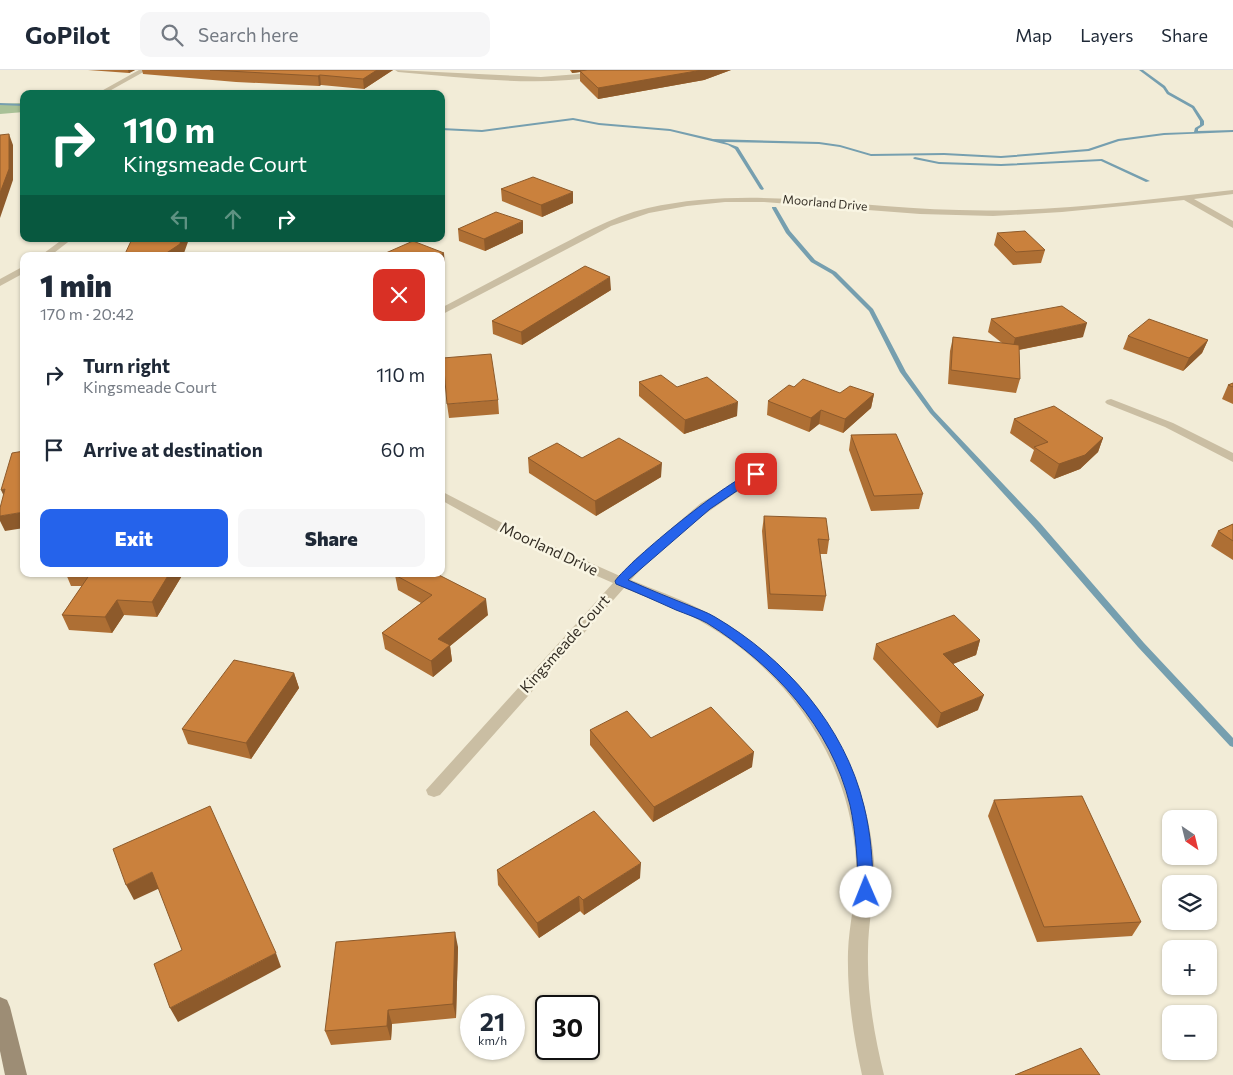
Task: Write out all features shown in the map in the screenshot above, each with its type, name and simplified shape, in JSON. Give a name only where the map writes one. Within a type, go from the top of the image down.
[{"type":"main road","points":[[0,1007],[16,1075]]},
{"type":"street","points":[[106,90],[144,70]]},
{"type":"street","points":[[398,70],[532,79],[590,76],[626,70]]},
{"type":"street","name":"Moorland Drive","points":[[445,310],[600,227],[647,211],[686,203],[724,199],[768,198],[926,212],[992,214],[1073,210],[1233,192]]},
{"type":"street","points":[[1185,197],[1233,225]]},
{"type":"street","points":[[50,252],[64,242]]},
{"type":"street","points":[[0,282],[20,271]]},
{"type":"street","points":[[1111,402],[1169,425],[1233,458]]},
{"type":"street","name":"Kingsmeade Court","points":[[434,790],[620,581],[706,506],[756,474]]},
{"type":"street","name":"Moorland Drive","points":[[445,497],[507,531],[710,620],[753,649],[799,692],[827,732],[840,757],[857,806],[865,860],[866,892],[858,950],[861,1018],[873,1075]]},
{"type":"green space","points":[[20,103],[20,112],[0,114],[0,104]]},
{"type":"building","points":[[210,70],[377,70],[363,79]]},
{"type":"building","points":[[702,70],[598,88],[580,71]]},
{"type":"building","points":[[9,134],[9,169],[0,193],[0,135]]},
{"type":"building","points":[[533,177],[573,192],[541,205],[501,189]]},
{"type":"building","points":[[496,212],[523,221],[484,239],[458,229]]},
{"type":"building","points":[[1025,231],[1045,250],[1016,252],[997,233]]},
{"type":"building","points":[[131,242],[180,242],[168,252],[126,252]]},
{"type":"building","points":[[411,242],[416,242],[441,252],[388,252]]},
{"type":"building","points":[[585,266],[610,277],[521,332],[492,321]]},
{"type":"building","points":[[1062,306],[1087,323],[1015,338],[991,319]]},
{"type":"building","points":[[1149,319],[1208,340],[1189,358],[1128,336]]},
{"type":"building","points":[[953,337],[1019,345],[1020,379],[951,370]]},
{"type":"building","points":[[491,354],[498,400],[447,404],[445,358]]},
{"type":"building","points":[[661,375],[677,387],[707,377],[738,402],[685,420],[639,382]]},
{"type":"building","points":[[803,379],[840,393],[850,386],[874,394],[845,419],[821,410],[811,418],[768,401],[789,385],[794,387]]},
{"type":"building","points":[[1054,406],[1103,438],[1085,455],[1059,464],[1034,447],[1048,442],[1014,419]]},
{"type":"building","points":[[896,434],[923,494],[874,496],[851,435]]},
{"type":"building","points":[[619,438],[662,463],[595,501],[528,458],[557,443],[582,458]]},
{"type":"building","points":[[20,452],[20,513],[0,516],[5,489],[1,490],[12,453]]},
{"type":"building","points":[[764,516],[826,518],[829,540],[818,539],[826,596],[770,594]]},
{"type":"building","points":[[1233,524],[1233,541],[1218,531]]},
{"type":"building","points":[[88,577],[167,577],[152,602],[117,600],[105,617],[62,615]]},
{"type":"building","points":[[399,577],[443,577],[486,599],[438,639],[450,645],[431,661],[382,633],[432,595]]},
{"type":"building","points":[[954,615],[980,640],[943,654],[984,695],[941,713],[876,644]]},
{"type":"building","points":[[234,660],[294,673],[246,743],[182,729]]},
{"type":"building","points":[[711,707],[754,752],[654,807],[590,730],[627,711],[651,738]]},
{"type":"building","points":[[1082,796],[1141,922],[1044,927],[994,800]]},
{"type":"building","points":[[210,806],[276,953],[170,1008],[154,964],[182,950],[152,872],[126,885],[113,849]]},
{"type":"building","points":[[594,811],[641,863],[583,900],[579,896],[537,923],[497,870]]},
{"type":"building","points":[[455,932],[453,1004],[388,1010],[387,1026],[325,1031],[336,942]]},
{"type":"building","points":[[1081,1048],[1100,1075],[1015,1075]]},
{"type":"waterway","points":[[1141,70],[1164,87],[1168,93],[1193,107],[1202,121],[1202,125],[1196,129],[1196,133]]},
{"type":"waterway","points":[[0,104],[20,105]]},
{"type":"waterway","points":[[445,129],[482,131],[573,119],[599,124],[670,130],[729,144],[737,148],[762,189]]},
{"type":"waterway","points":[[1196,133],[1233,131]]},
{"type":"waterway","points":[[713,140],[819,143],[840,146],[871,155],[944,154],[1001,157],[1089,150],[1118,140],[1164,134],[1196,133]]},
{"type":"waterway","points":[[915,158],[939,163],[1001,165],[1102,160],[1148,181]]},
{"type":"waterway","points":[[774,208],[788,232],[813,261],[834,273],[871,310],[903,372],[932,412],[1037,525],[1141,645],[1233,744]]},
{"type":"route","points":[[756,474],[706,506],[620,581],[692,610],[710,620],[747,644],[799,692],[827,732],[840,757],[849,781],[857,806],[865,860],[866,892]]}]
